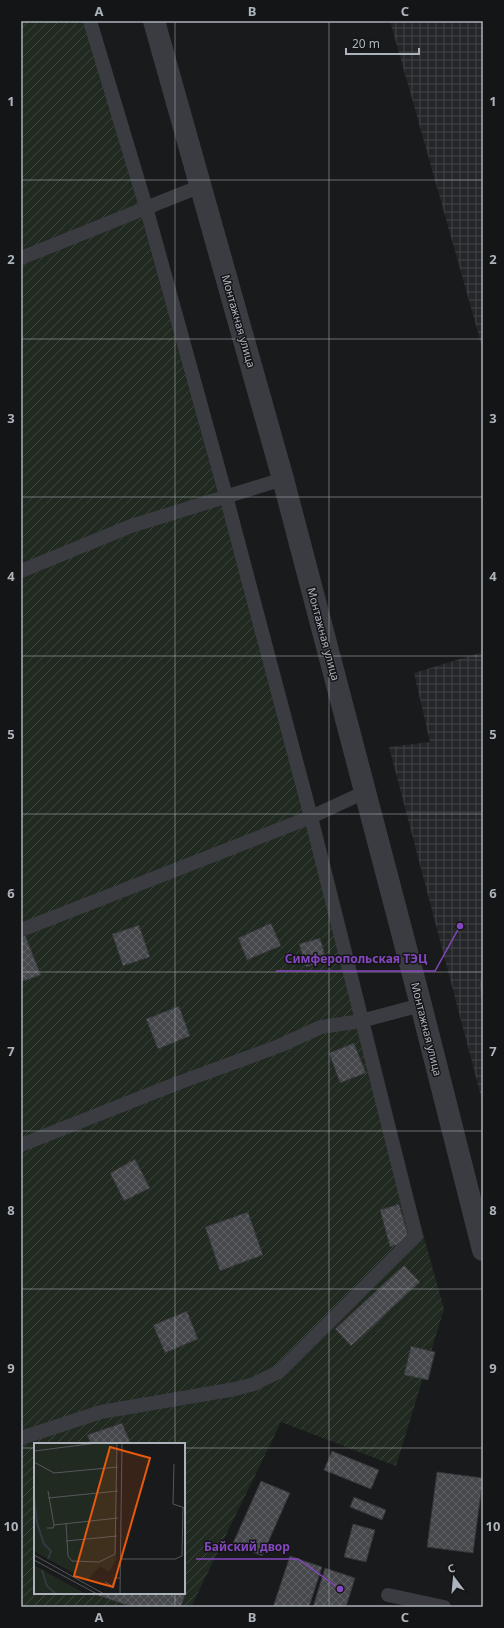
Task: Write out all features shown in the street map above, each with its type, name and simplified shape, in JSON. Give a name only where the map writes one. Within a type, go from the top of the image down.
[{"type":"street","name":"Монтажная улица","points":[[154,21],[283,479],[421,1005],[483,1250]]},
{"type":"lane","points":[[21,1438],[101,1412],[235,1389],[254,1384],[280,1371],[416,1236],[311,817],[226,496],[146,207],[90,21]]},
{"type":"lane","points":[[21,258],[201,186]]},
{"type":"lane","points":[[21,571],[131,526],[283,479]]},
{"type":"lane","points":[[21,930],[311,817],[365,792]]},
{"type":"lane","points":[[21,1145],[178,1083],[279,1046],[321,1027],[361,1021],[421,1005]]},
{"type":"lane","points":[[388,1595],[444,1607]]},
{"type":"shaded area","points":[[21,21],[87,21],[444,1309],[396,1466],[281,1422],[191,1607],[21,1607]]},
{"type":"shaded area","points":[[390,21],[483,21],[483,350]]},
{"type":"shaded area","points":[[483,652],[483,1104],[389,747],[430,742],[414,673]]},
{"type":"building","points":[[271,923],[281,946],[247,960],[238,938]]},
{"type":"building","points":[[139,925],[150,957],[123,966],[112,934]]},
{"type":"building","points":[[25,935],[41,975],[21,982],[21,937]]},
{"type":"building","points":[[320,938],[327,961],[306,967],[299,944]]},
{"type":"building","points":[[483,964],[483,1007],[480,985]]},
{"type":"building","points":[[179,1006],[190,1036],[158,1049],[146,1019]]},
{"type":"building","points":[[354,1043],[366,1073],[340,1083],[329,1053]]},
{"type":"building","points":[[135,1159],[150,1188],[124,1201],[110,1173]]},
{"type":"building","points":[[399,1204],[410,1241],[390,1247],[380,1210]]},
{"type":"building","points":[[248,1212],[263,1255],[220,1271],[205,1227]]},
{"type":"building","points":[[404,1265],[420,1282],[351,1346],[335,1329]]},
{"type":"building","points":[[187,1311],[198,1339],[165,1353],[153,1325]]},
{"type":"building","points":[[411,1346],[435,1352],[428,1380],[404,1375]]},
{"type":"building","points":[[122,1423],[131,1443],[91,1443],[87,1435]]},
{"type":"building","points":[[332,1451],[379,1470],[371,1489],[324,1470]]},
{"type":"building","points":[[437,1472],[483,1478],[473,1553],[427,1547]]},
{"type":"building","points":[[261,1481],[290,1493],[262,1556],[233,1543]]},
{"type":"building","points":[[354,1497],[386,1510],[382,1520],[350,1507]]},
{"type":"building","points":[[353,1524],[375,1530],[366,1562],[344,1557]]},
{"type":"building","points":[[290,1556],[322,1567],[309,1607],[273,1607]]},
{"type":"building","points":[[325,1568],[355,1578],[346,1607],[313,1607]]},
{"type":"building","points":[[186,1592],[181,1607],[133,1607],[93,1594],[185,1594]]},
{"type":"place","name":"Симферопольская ТЭЦ","points":[[460,926]]},
{"type":"place","name":"Байский двор","points":[[340,1589]]}]
